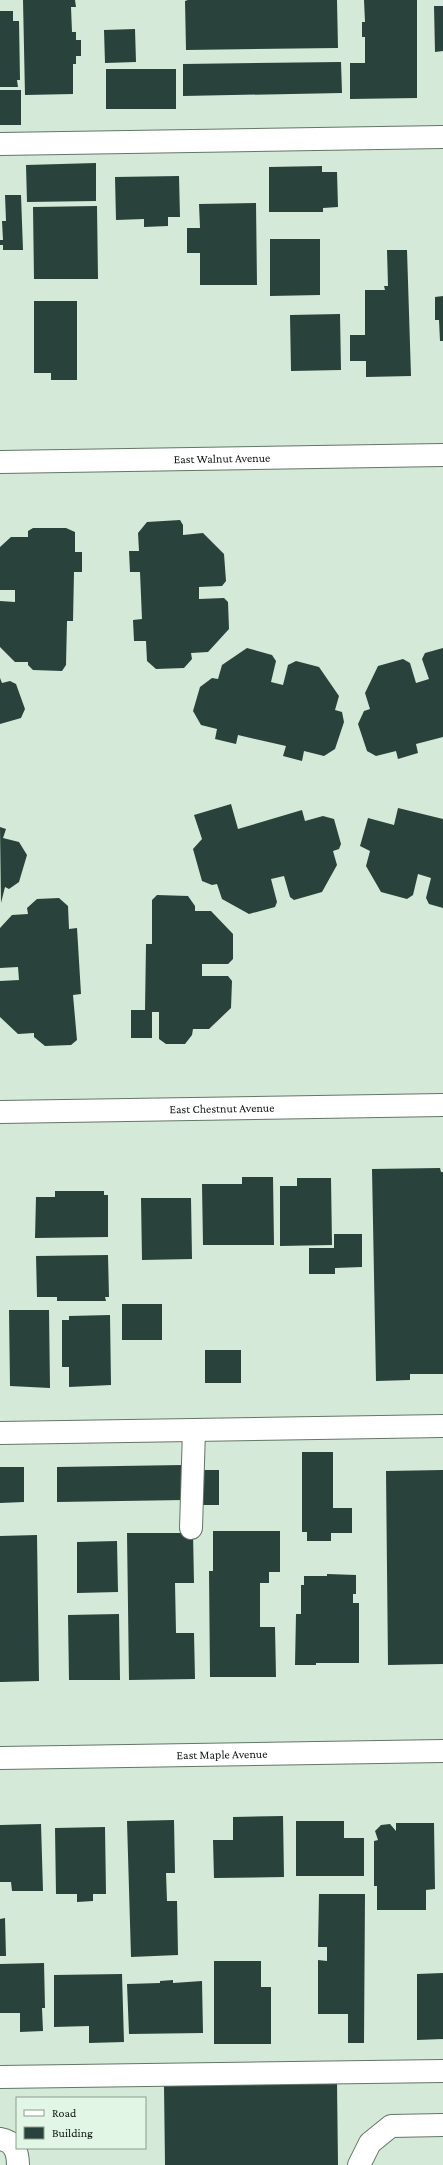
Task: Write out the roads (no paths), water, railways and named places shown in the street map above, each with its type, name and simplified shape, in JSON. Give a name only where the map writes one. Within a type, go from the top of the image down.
[{"type":"street","points":[[0,144],[443,137]]},
{"type":"street","name":"East Walnut Avenue","points":[[0,462],[443,455]]},
{"type":"street","name":"East Chestnut Avenue","points":[[0,1112],[443,1105]]},
{"type":"street","points":[[0,1433],[443,1426]]},
{"type":"street","points":[[191,1528],[194,1430]]},
{"type":"street","name":"East Maple Avenue","points":[[0,1758],[443,1751]]},
{"type":"street","points":[[0,2077],[443,2071]]},
{"type":"street","points":[[359,2165],[370,2143],[391,2126],[443,2125]]},
{"type":"street","points":[[0,2139],[7,2140],[15,2147],[18,2156],[18,2165]]}]
